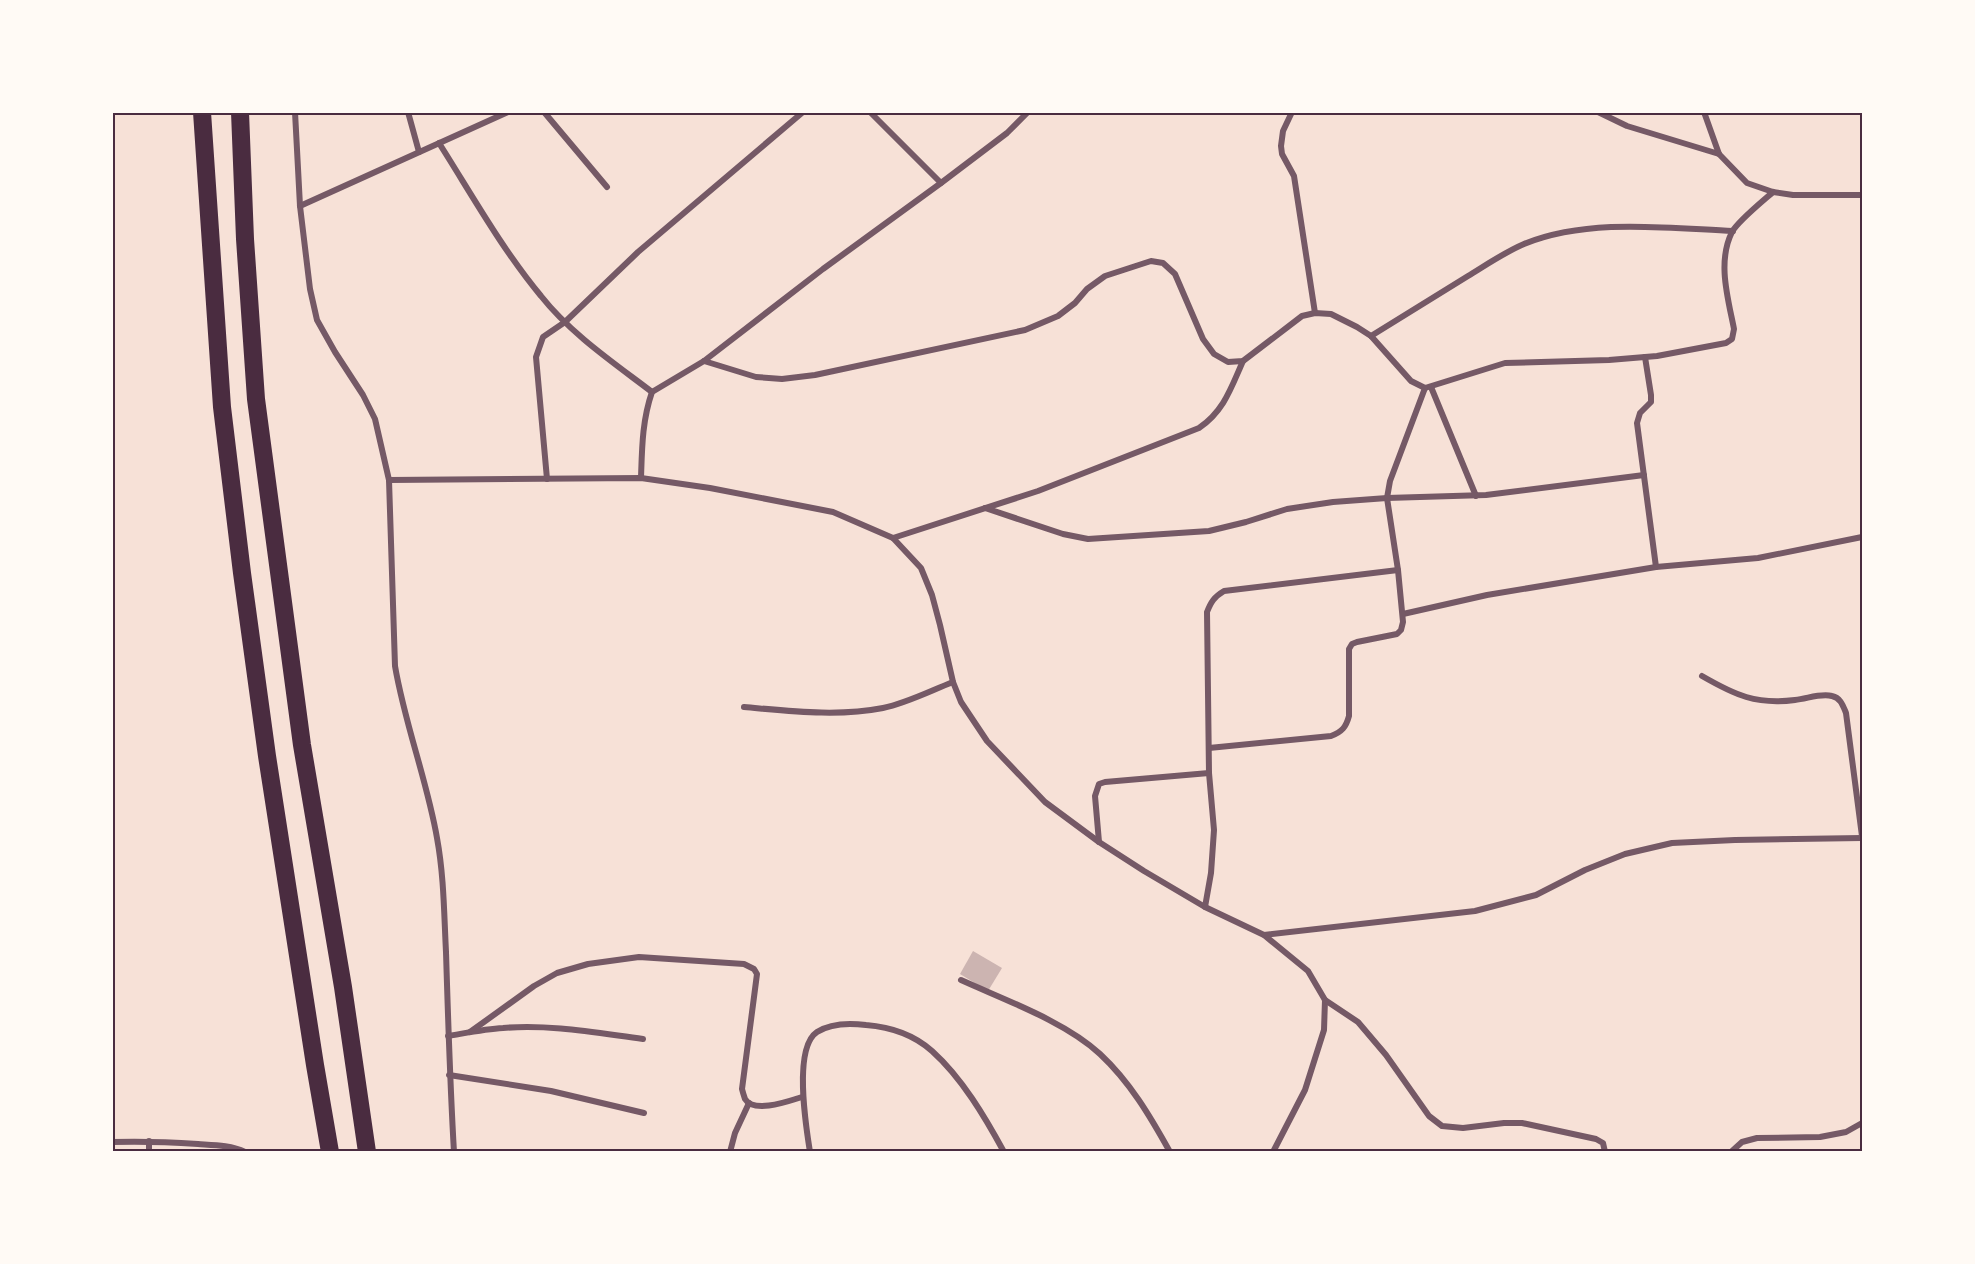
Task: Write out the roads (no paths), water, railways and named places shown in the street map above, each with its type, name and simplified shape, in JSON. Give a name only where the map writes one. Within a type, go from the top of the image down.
[{"type":"highway","points":[[202,112],[222,406],[239,549],[269,766],[330,1152]]},
{"type":"highway","points":[[240,112],[245,239],[258,410],[302,745],[343,987],[367,1152]]},
{"type":"street","points":[[295,112],[300,207],[310,289],[317,320],[375,419],[389,480],[395,666],[400,697],[421,767],[437,839],[443,884],[449,1075],[454,1152]]},
{"type":"street","points":[[408,112],[419,152]]},
{"type":"street","points":[[300,207],[507,112]]},
{"type":"street","points":[[544,112],[607,187]]},
{"type":"street","points":[[547,479],[536,357],[543,337],[565,322],[638,252],[803,112]]},
{"type":"street","points":[[870,112],[941,183]]},
{"type":"street","points":[[641,478],[642,436],[652,393],[704,361],[823,269],[1007,133],[1028,112]]},
{"type":"street","points":[[1292,112],[1283,131],[1281,146],[1282,154],[1294,177],[1315,313]]},
{"type":"street","points":[[1598,112],[1627,126],[1719,154]]},
{"type":"street","points":[[1704,112],[1719,154],[1747,183],[1773,192],[1793,195],[1863,195]]},
{"type":"street","points":[[439,143],[501,241],[541,297],[596,349],[652,393]]},
{"type":"street","points":[[893,538],[1038,491],[1199,428],[1213,419],[1224,403],[1243,361],[1302,316],[1315,313],[1331,314],[1357,327],[1371,336],[1412,381],[1428,388],[1505,363],[1645,357],[1726,343],[1732,339],[1734,329],[1724,257],[1733,231],[1773,192]]},
{"type":"street","points":[[1371,336],[1524,244],[1603,227],[1733,231]]},
{"type":"street","points":[[704,361],[756,376],[782,379],[815,375],[1025,330],[1058,316],[1075,303],[1087,289],[1106,276],[1151,261],[1163,263],[1175,274],[1203,339],[1214,354],[1228,362],[1243,361]]},
{"type":"street","points":[[1645,357],[1651,402],[1640,413],[1637,423],[1656,567]]},
{"type":"street","points":[[1428,388],[1476,496]]},
{"type":"street","points":[[1209,748],[1331,736],[1340,732],[1347,724],[1349,649],[1357,642],[1397,634],[1401,630],[1403,614],[1388,498],[1390,481],[1428,388]]},
{"type":"street","points":[[985,508],[1063,534],[1088,539],[1209,531],[1287,509],[1333,502],[1476,496],[1644,475]]},
{"type":"street","points":[[389,480],[641,478],[833,512],[893,538],[921,568],[932,596],[953,682],[961,702],[987,741],[1045,802],[1144,872],[1205,907],[1264,935],[1308,971],[1325,1000],[1358,1022],[1386,1055],[1429,1116],[1442,1126],[1463,1128],[1504,1123],[1522,1124],[1596,1139],[1604,1143],[1605,1152]]},
{"type":"street","points":[[1403,614],[1487,595],[1656,567],[1758,558],[1863,537]]},
{"type":"street","points":[[1205,907],[1211,873],[1214,831],[1209,773],[1208,612],[1210,602],[1224,591],[1398,570]]},
{"type":"street","points":[[1264,935],[1475,911],[1536,895],[1585,870],[1625,854],[1672,843],[1863,837],[1846,713],[1842,702],[1834,696],[1824,695],[1781,702],[1765,702],[1730,692],[1702,676]]},
{"type":"street","points":[[744,707],[802,712],[843,712],[884,708],[953,682]]},
{"type":"street","points":[[1099,842],[1095,796],[1099,784],[1209,773]]},
{"type":"street","points":[[470,1032],[500,1009],[557,973],[588,964],[639,957],[744,964],[754,969],[757,974],[742,1089],[745,1099],[749,1103],[760,1106],[802,1097]]},
{"type":"street","points":[[962,980],[1033,1012],[1072,1033],[1099,1053],[1132,1089],[1170,1152]]},
{"type":"street","points":[[1273,1152],[1305,1090],[1324,1030],[1325,1000]]},
{"type":"street","points":[[810,1152],[802,1097],[809,1042],[815,1033],[830,1026],[850,1023],[897,1030],[927,1047],[954,1076],[993,1132],[1004,1152]]},
{"type":"street","points":[[448,1036],[503,1028],[559,1028],[642,1040]]},
{"type":"street","points":[[449,1075],[551,1091],[644,1113]]},
{"type":"street","points":[[730,1152],[735,1133],[749,1103]]},
{"type":"street","points":[[1731,1152],[1742,1142],[1757,1138],[1820,1137],[1846,1132],[1863,1123]]},
{"type":"street","points":[[112,1142],[149,1141],[214,1145],[238,1148],[245,1152]]},
{"type":"street","points":[[149,1141],[149,1152]]}]
